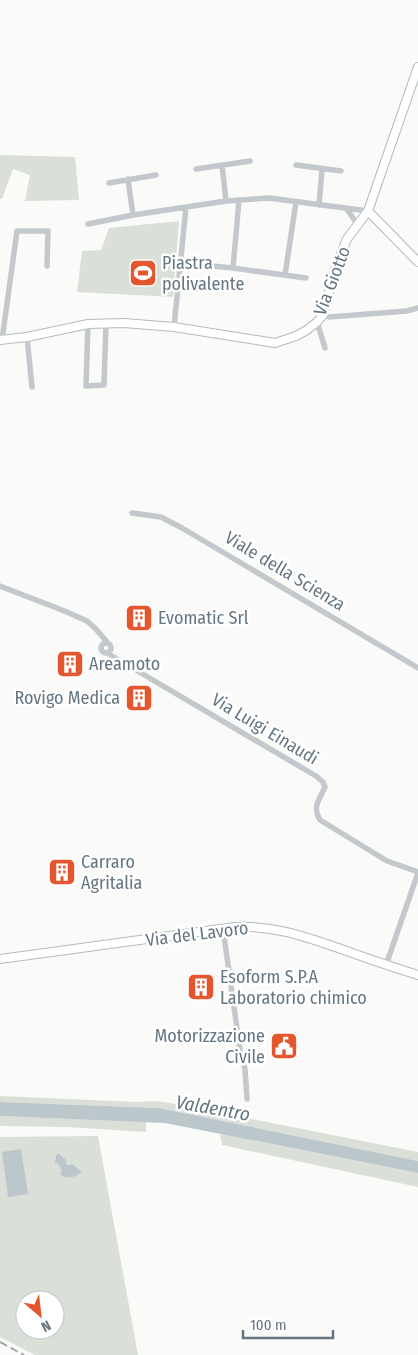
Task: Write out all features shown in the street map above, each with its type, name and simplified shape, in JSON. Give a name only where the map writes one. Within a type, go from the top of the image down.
[{"type":"street","name":"Via Giotto","points":[[48,266],[48,230],[17,231],[1,340],[28,337],[88,324],[106,323],[174,327],[275,343],[296,336],[307,330],[323,315],[335,269],[348,239],[368,211],[418,67]]},
{"type":"street","points":[[196,169],[250,161]]},
{"type":"street","points":[[296,165],[341,171]]},
{"type":"street","points":[[222,166],[226,201]]},
{"type":"street","points":[[319,205],[322,169]]},
{"type":"street","points":[[109,182],[156,175]]},
{"type":"street","points":[[128,179],[133,215]]},
{"type":"street","points":[[88,224],[226,201],[269,198],[368,211],[418,262]]},
{"type":"street","points":[[233,268],[239,200]]},
{"type":"street","points":[[285,275],[296,202]]},
{"type":"street","points":[[174,327],[186,207]]},
{"type":"street","points":[[348,208],[358,225]]},
{"type":"street","points":[[180,264],[233,268],[306,278]]},
{"type":"street","points":[[323,315],[329,317],[407,311],[418,308]]},
{"type":"street","points":[[317,322],[325,348]]},
{"type":"street","points":[[88,324],[86,386],[104,385],[106,323]]},
{"type":"street","points":[[28,337],[32,387]]},
{"type":"street","name":"Viale della Scienza","points":[[132,513],[161,517],[182,528],[418,668]]},
{"type":"street","name":"Via Luigi Einaudi","points":[[0,586],[87,621],[101,635],[104,644],[111,646],[110,653],[130,667],[316,776],[323,782],[325,787],[315,808],[320,820],[387,861],[418,872]]},
{"type":"street","points":[[386,965],[418,872]]},
{"type":"street","name":"Via del Lavoro","points":[[0,959],[248,926],[279,930],[311,939],[418,975]]},
{"type":"street","points":[[223,929],[240,1050],[245,1069],[247,1100]]},
{"type":"shaded area","points":[[0,155],[75,157],[79,200],[25,201],[30,175],[13,169],[2,199],[0,199]]},
{"type":"shaded area","points":[[179,221],[173,297],[77,292],[82,251],[101,250],[109,228]]},
{"type":"shaded area","points":[[0,1096],[170,1103],[418,1152],[418,1161],[159,1108],[0,1102]]},
{"type":"shaded area","points":[[0,1102],[159,1108],[418,1161],[418,1173],[165,1123],[0,1116]]},
{"type":"shaded area","points":[[0,1116],[146,1122],[146,1132],[66,1127],[0,1126]]},
{"type":"shaded area","points":[[220,1134],[418,1173],[418,1187],[222,1145]]},
{"type":"shaded area","points":[[98,1136],[138,1355],[35,1355],[0,1337],[0,1137]]},
{"type":"shaded area","points":[[21,1149],[28,1194],[8,1197],[2,1152]]},
{"type":"shaded area","points":[[58,1153],[66,1160],[67,1165],[72,1164],[82,1172],[77,1176],[71,1177],[60,1175],[62,1171],[58,1164],[55,1163]]},
{"type":"railway","points":[[0,1342],[24,1355]]},
{"type":"place","name":"Piastra polivalente","points":[[143,273]]},
{"type":"place","name":"Evomatic Srl","points":[[139,618]]},
{"type":"place","name":"Areamoto","points":[[70,664]]},
{"type":"place","name":"Rovigo Medica","points":[[139,698]]},
{"type":"place","name":"Carraro Agritalia","points":[[62,872]]},
{"type":"place","name":"Esoform S.P.A Laboratorio chimico","points":[[201,987]]},
{"type":"place","name":"Motorizzazione Civile","points":[[284,1046]]},
{"type":"water label","name":"Valdentro","points":[[213,1108]]}]
